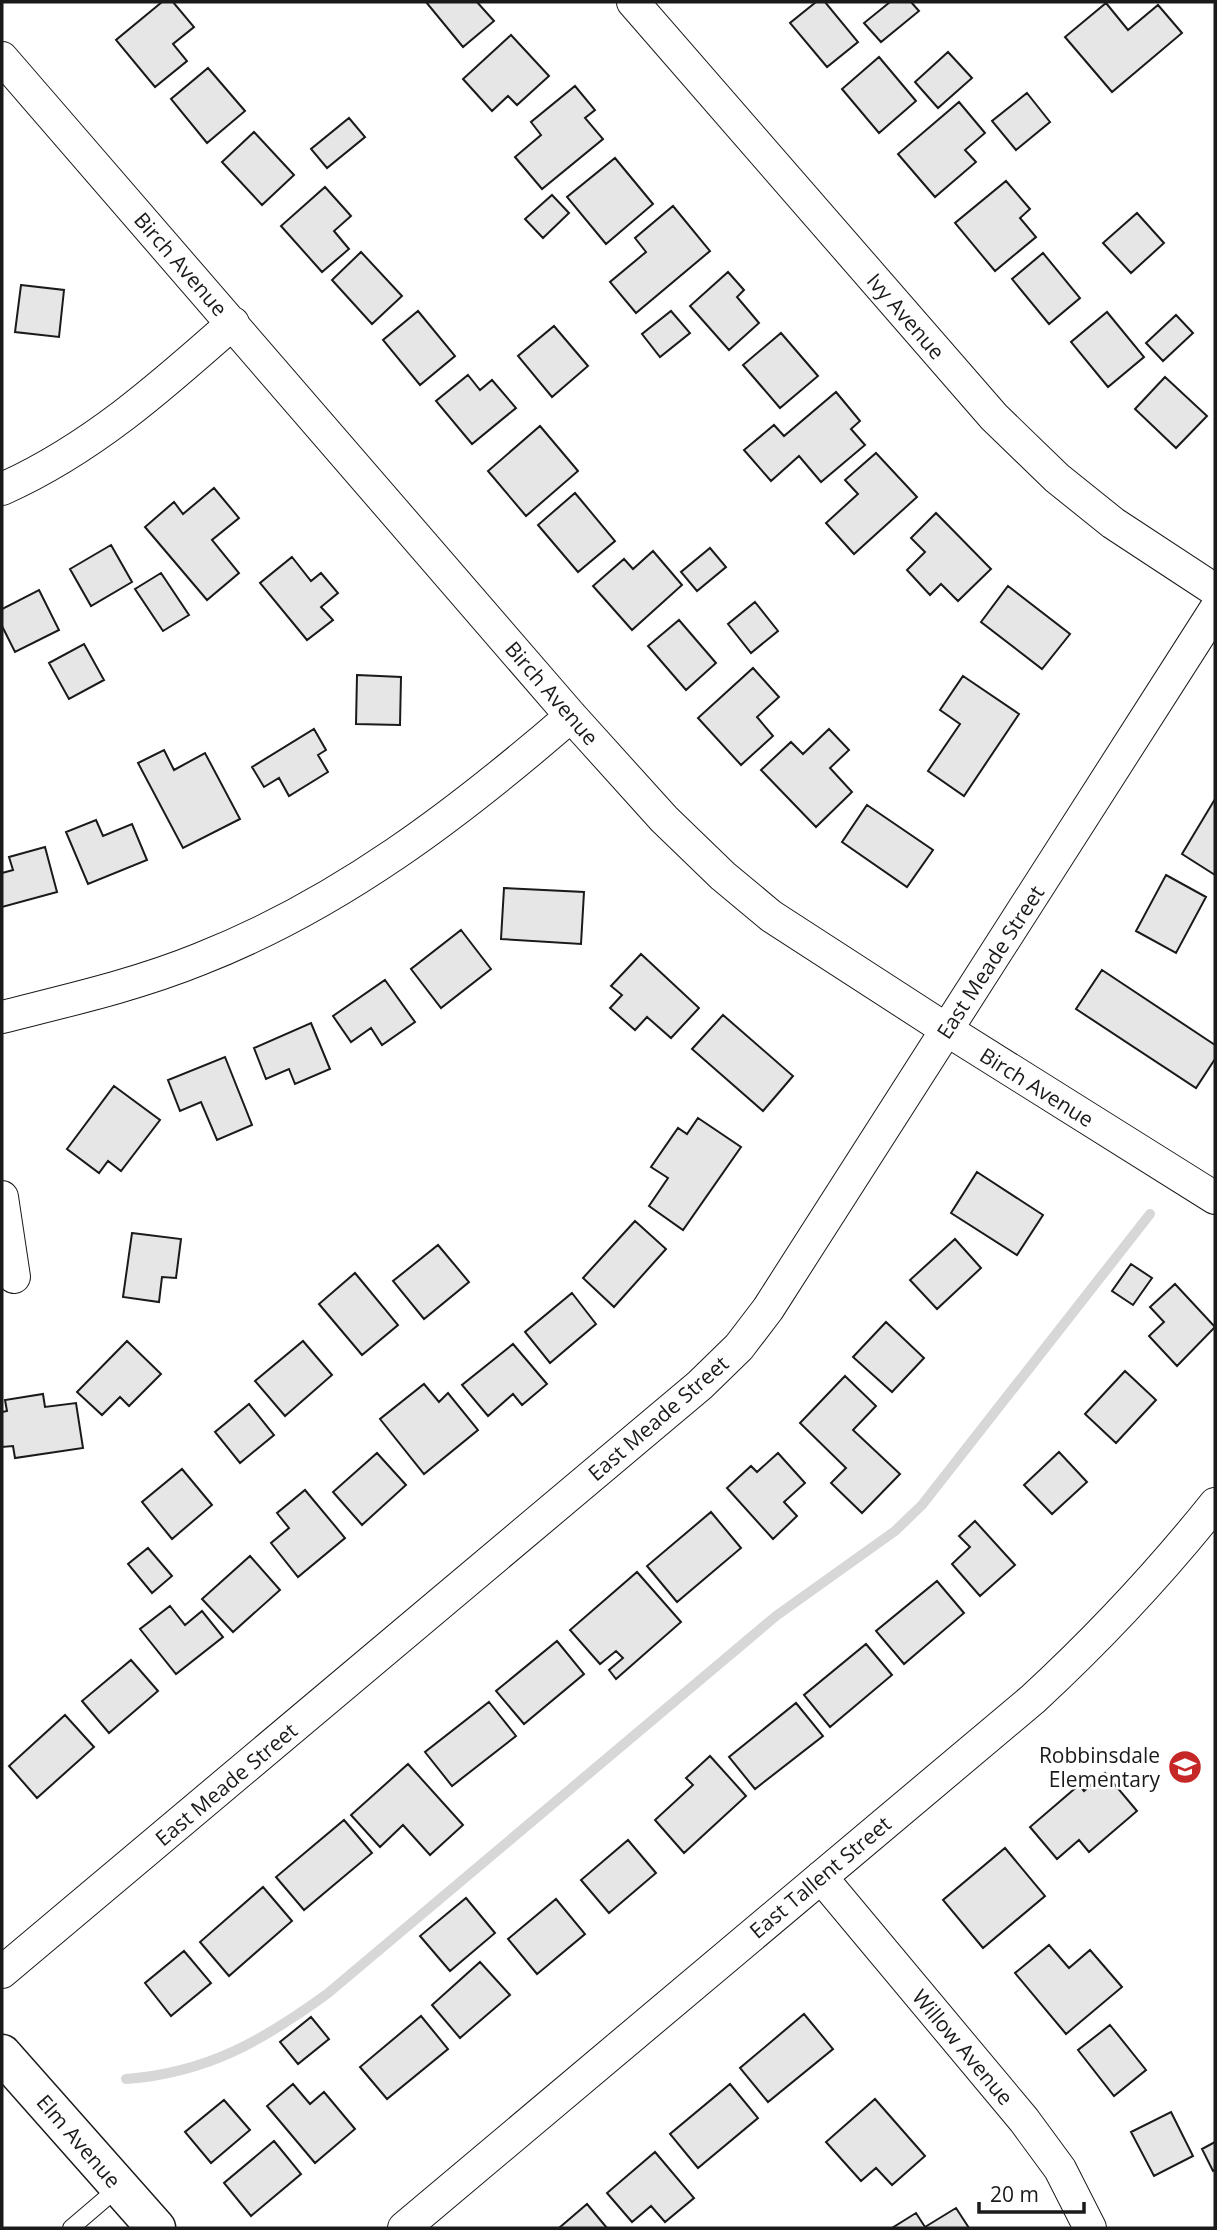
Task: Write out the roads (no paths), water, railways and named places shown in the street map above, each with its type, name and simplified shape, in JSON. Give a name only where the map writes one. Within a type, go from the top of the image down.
[{"type":"street","name":"Ivy Avenue","points":[[633,2],[1003,425],[1057,478],[1114,523],[1215,590]]},
{"type":"street","name":"Birch Avenue","points":[[2,58],[571,716],[664,819],[723,876],[771,916],[1215,1198]]},
{"type":"street","points":[[2,489],[95,437],[171,378],[233,323]]},
{"type":"street","name":"East Meade Street","points":[[2,1972],[720,1366],[768,1309],[1215,610]]},
{"type":"street","points":[[2,1017],[139,981],[263,932],[371,871],[483,792],[571,716]]},
{"type":"street","points":[[2,1198],[15,1276]]},
{"type":"street","name":"East Tallent Street","points":[[404,2228],[1033,1699],[1101,1636],[1162,1570],[1215,1504]]},
{"type":"street","name":"Willow Avenue","points":[[821,1877],[1024,2120],[1060,2168],[1090,2228]]},
{"type":"street","name":"Elm Avenue","points":[[2,2054],[156,2228]]},
{"type":"lane","points":[[71,2228],[119,2187]]},
{"type":"waterway","points":[[126,2079],[182,2070],[232,2052],[280,2026],[327,1994],[776,1616],[895,1531],[922,1505],[1150,1214]]},
{"type":"place","name":"Robbinsdale Elementary","points":[[1185,1767]]}]
